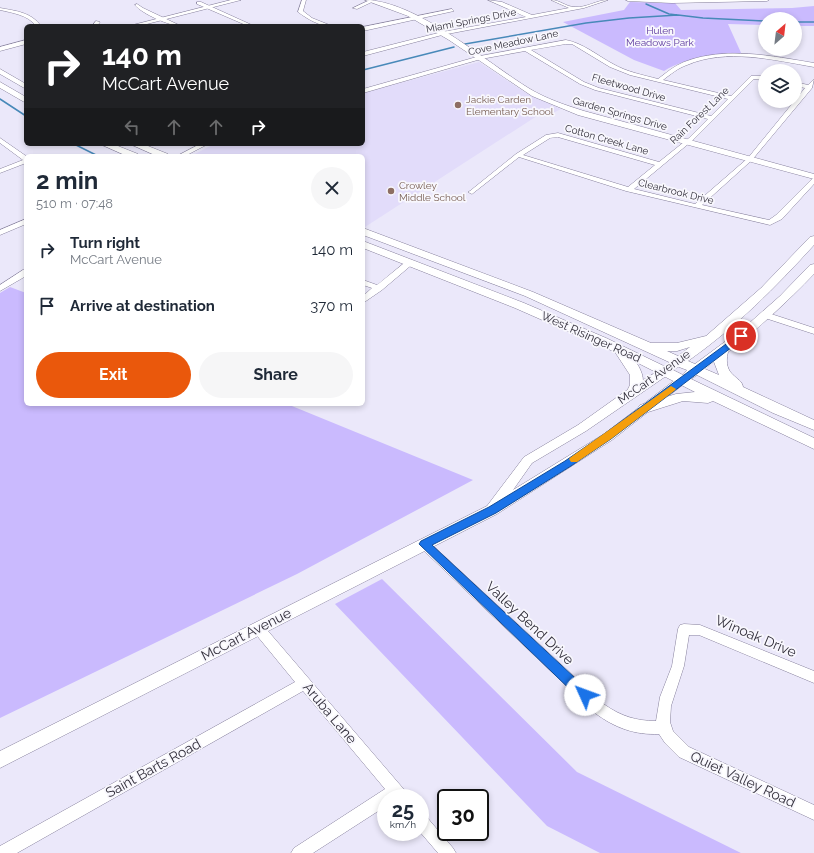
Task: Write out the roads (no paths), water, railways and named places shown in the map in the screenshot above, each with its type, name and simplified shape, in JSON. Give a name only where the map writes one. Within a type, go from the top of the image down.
[{"type":"main road","points":[[0,71],[24,85]]},
{"type":"main road","points":[[0,84],[24,100]]},
{"type":"main road","points":[[110,146],[130,154]]},
{"type":"main road","points":[[140,146],[159,154]]},
{"type":"main road","name":"West Risinger Road","points":[[365,232],[529,294],[646,345],[751,397],[814,425]]},
{"type":"main road","name":"McCart Avenue","points":[[664,371],[710,337],[759,296],[814,239]]},
{"type":"main road","name":"West Risinger Road","points":[[365,245],[494,294],[616,348],[814,444]]},
{"type":"main road","points":[[411,262],[421,254]]},
{"type":"main road","name":"McCart Avenue","points":[[683,380],[765,315],[814,267]]},
{"type":"main road","points":[[646,345],[677,347],[710,337]]},
{"type":"main road","points":[[616,348],[631,364],[636,374],[637,385],[634,391]]},
{"type":"main road","points":[[722,350],[719,361],[720,367],[725,376],[751,397]]},
{"type":"main road","points":[[645,408],[684,396],[700,396],[723,401]]},
{"type":"street","points":[[140,24],[238,0]]},
{"type":"street","points":[[304,0],[300,11],[310,19],[324,24]]},
{"type":"street","name":"Garden Springs Drive","points":[[355,8],[370,0],[400,10],[416,18],[480,58],[529,92],[581,113],[814,177]]},
{"type":"street","points":[[490,0],[531,17]]},
{"type":"street","points":[[552,0],[574,9]]},
{"type":"street","name":"Miami Springs Drive","points":[[365,53],[442,34],[594,5],[606,0]]},
{"type":"street","points":[[628,0],[767,0]]},
{"type":"street","points":[[199,3],[247,24]]},
{"type":"street","points":[[137,5],[141,9],[175,24]]},
{"type":"street","points":[[0,9],[29,16],[38,24]]},
{"type":"street","points":[[365,29],[452,10]]},
{"type":"street","name":"Cove Meadow Lane","points":[[365,90],[480,58],[568,42],[626,72],[732,98]]},
{"type":"street","points":[[0,49],[24,43]]},
{"type":"street","name":"Fleetwood Drive","points":[[525,49],[582,83],[597,89],[712,118]]},
{"type":"street","points":[[658,81],[686,63],[715,57],[760,57],[814,65]]},
{"type":"street","name":"Rain Forest Lane","points":[[628,190],[688,142],[753,77],[758,77]]},
{"type":"street","points":[[696,207],[750,159],[812,84]]},
{"type":"street","name":"Cotton Creek Lane","points":[[472,192],[518,155],[548,136],[553,135],[660,164]]},
{"type":"street","points":[[0,140],[24,158]]},
{"type":"street","points":[[184,154],[201,146]]},
{"type":"street","name":"Clearbrook Drive","points":[[518,155],[628,190],[770,223],[779,217],[814,180]]},
{"type":"street","points":[[0,171],[24,161]]},
{"type":"street","points":[[2,231],[24,222]]},
{"type":"street","points":[[365,298],[411,262]]},
{"type":"street","points":[[0,289],[24,273]]},
{"type":"street","points":[[365,283],[379,288]]},
{"type":"street","points":[[765,315],[814,331]]},
{"type":"street","name":"McCart Avenue","points":[[492,510],[528,460],[582,428],[664,371]]},
{"type":"street","name":"McCart Avenue","points":[[0,760],[492,510],[588,450],[683,380]]},
{"type":"street","name":"Valley Bend Drive","points":[[424,544],[610,717],[624,724],[638,727],[663,727]]},
{"type":"street","name":"Aruba Lane","points":[[258,628],[395,789]]},
{"type":"street","name":"Winoak Drive","points":[[663,727],[665,703],[678,666],[684,629],[700,630],[814,677]]},
{"type":"street","name":"Saint Barts Road","points":[[2,853],[305,683]]},
{"type":"street","name":"Quiet Valley Road","points":[[663,727],[667,735],[684,752],[814,813]]},
{"type":"street","points":[[299,853],[377,807]]},
{"type":"street","points":[[429,831],[448,853]]},
{"type":"waterway","points":[[646,4],[669,14],[677,15]]},
{"type":"waterway","points":[[465,44],[586,23],[629,18],[678,15],[703,18],[758,21]]},
{"type":"waterway","points":[[802,22],[814,22]]},
{"type":"waterway","points":[[365,69],[454,47]]},
{"type":"waterway","points":[[0,99],[24,115]]},
{"type":"waterway","points":[[78,146],[94,154]]},
{"type":"place","name":"Jackie Carden Elementary School","points":[[458,105]]},
{"type":"place","name":"Crowley Middle School","points":[[391,191]]},
{"type":"park label","name":"Hulen Meadows Park","points":[[660,36]]}]
